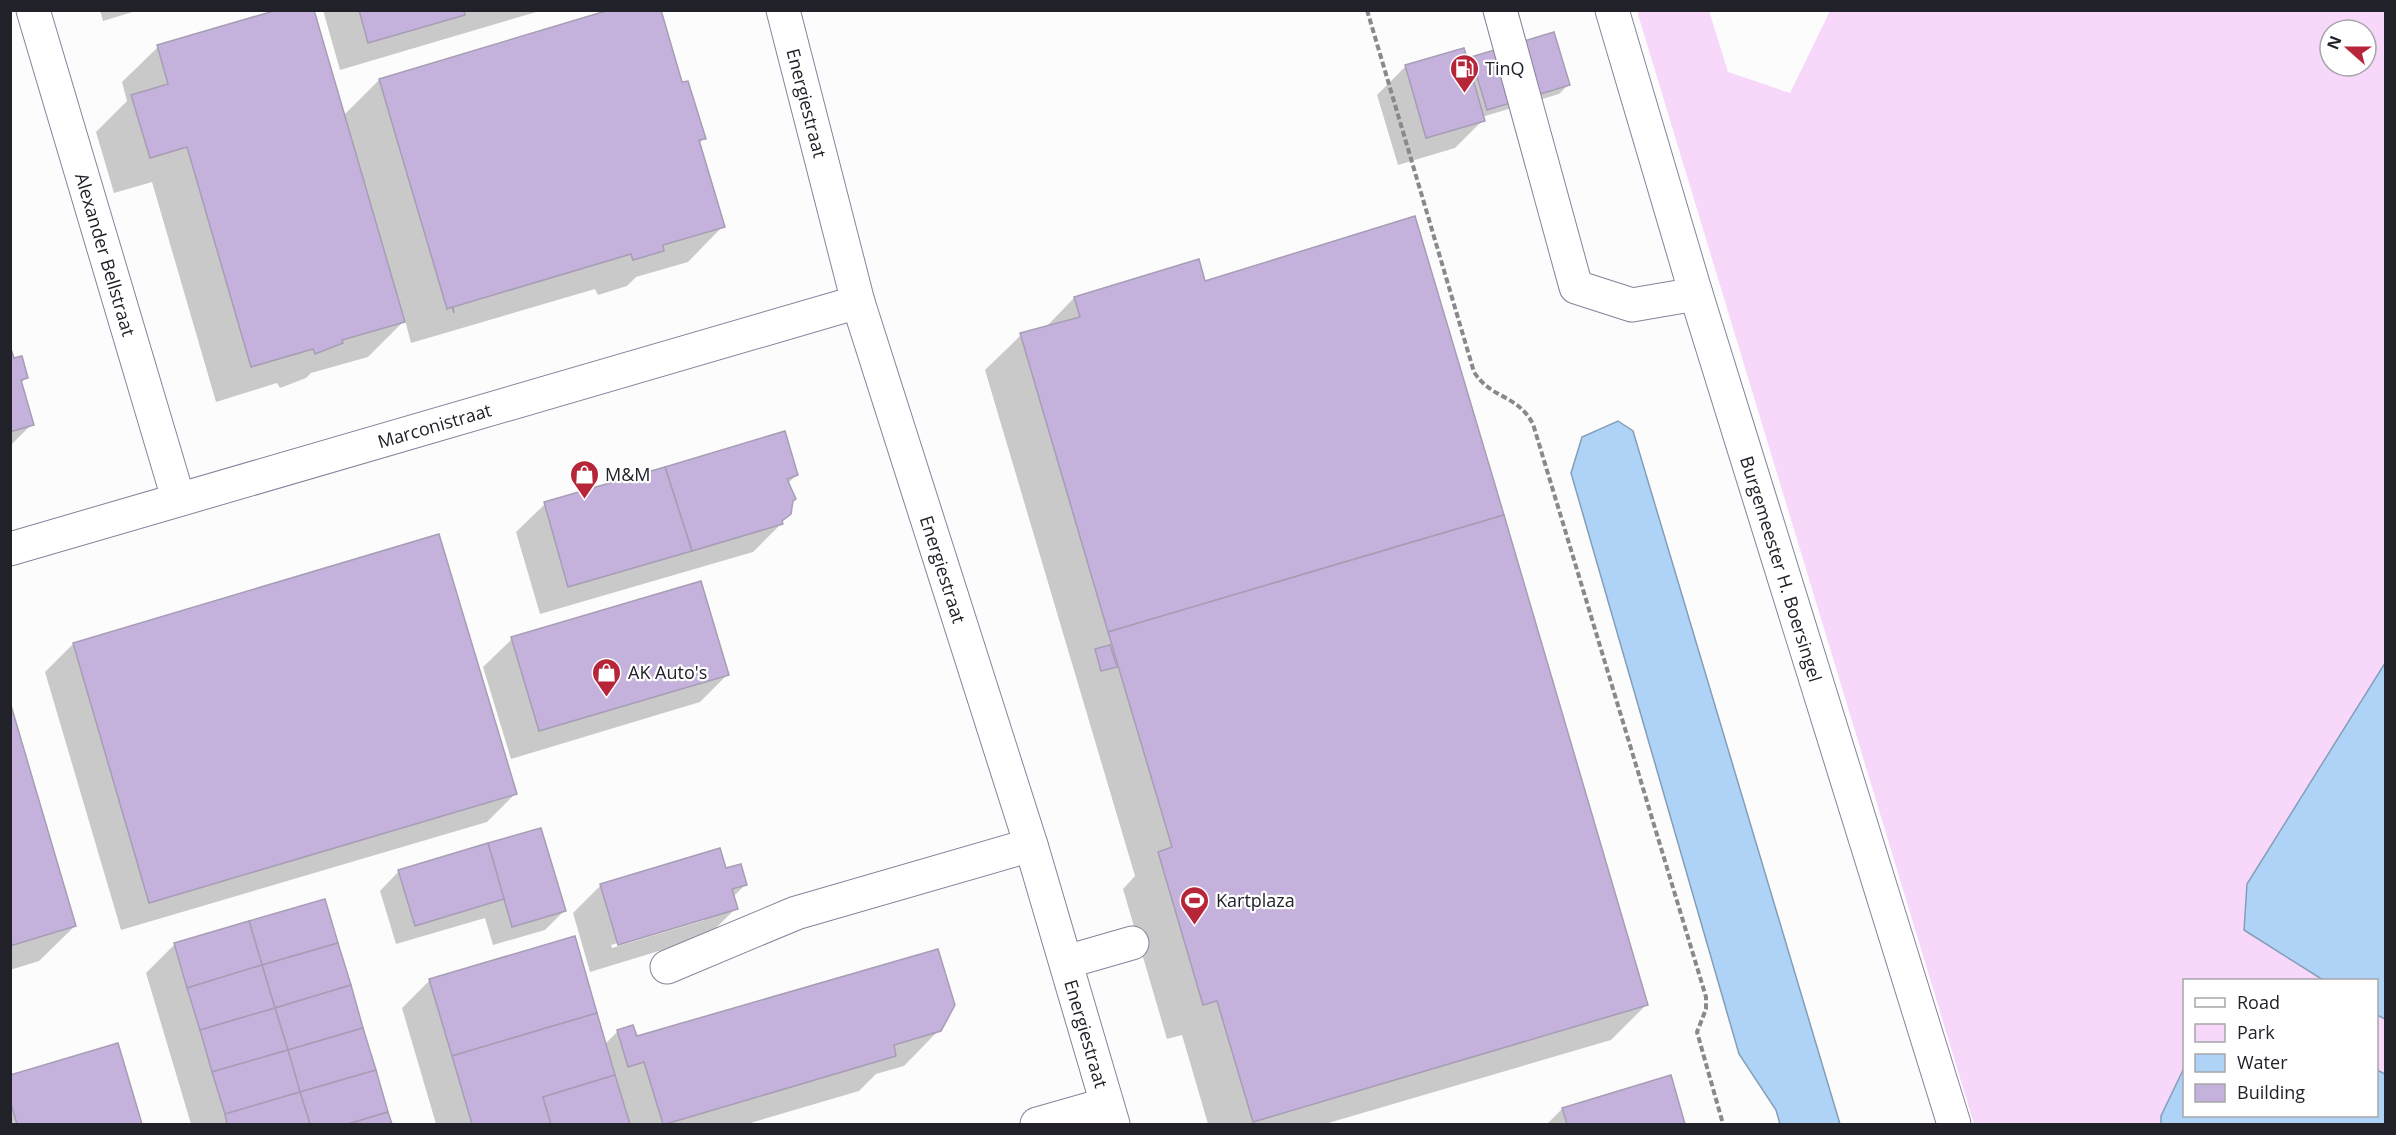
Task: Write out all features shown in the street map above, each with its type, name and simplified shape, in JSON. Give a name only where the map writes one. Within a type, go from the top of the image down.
[{"type":"street","name":"Alexander Bellstraat","points":[[33,10],[178,498]]},
{"type":"street","name":"Energiestraat","points":[[783,10],[858,302],[1031,844],[1110,1114]]},
{"type":"street","points":[[1500,10],[1576,287],[1632,305],[1696,294]]},
{"type":"street","name":"Burgemeester H. Boersingel","points":[[1612,10],[1696,294],[1954,1125]]},
{"type":"street","name":"Marconistraat","points":[[10,549],[178,498],[858,302]]},
{"type":"street","points":[[668,967],[796,913],[1031,844]]},
{"type":"street","points":[[1066,962],[1132,943]]},
{"type":"street","points":[[1037,1125],[1110,1114]]},
{"type":"path","points":[[1367,10],[1474,372],[1482,384],[1520,405],[1533,424],[1706,997],[1706,1009],[1697,1032],[1723,1125]]},
{"type":"green space","points":[[1637,11],[1709,11],[1728,72],[1790,93],[1830,11],[2385,11],[2385,663],[2247,884],[2244,929],[2321,979],[2183,979],[2183,1070],[2161,1116],[2161,1124],[1974,1124]]},
{"type":"green space","points":[[2378,1016],[2385,1019],[2385,1074],[2378,1070]]},
{"type":"water","points":[[1618,421],[1633,431],[1840,1124],[1780,1124],[1776,1110],[1739,1054],[1571,473],[1582,437]]},
{"type":"water","points":[[2385,663],[2385,1019],[2378,1016],[2378,979],[2321,979],[2244,930],[2247,884]]},
{"type":"water","points":[[2183,1070],[2183,1117],[2378,1117],[2378,1070],[2385,1074],[2385,1124],[2161,1124],[2161,1116]]},
{"type":"building","points":[[277,10],[314,10],[405,322],[342,340],[343,343],[315,354],[313,349],[251,367],[187,147],[150,158],[131,95],[168,84],[157,45]]},
{"type":"building","points":[[359,10],[464,10],[465,15],[368,43]]},
{"type":"building","points":[[609,10],[661,10],[682,82],[688,81],[706,139],[699,140],[725,227],[663,245],[664,251],[633,260],[631,254],[453,307],[454,313],[452,307],[447,309],[379,79]]},
{"type":"building","points":[[1554,32],[1570,85],[1487,110],[1471,57]]},
{"type":"building","points":[[1464,48],[1485,121],[1426,138],[1405,65]]},
{"type":"building","points":[[1415,216],[1504,515],[1108,632],[1020,333],[1080,317],[1074,297],[1199,259],[1205,281]]},
{"type":"building","points":[[10,346],[14,358],[22,356],[28,378],[21,380],[34,425],[10,432]]},
{"type":"building","points":[[785,431],[798,475],[787,479],[796,499],[793,501],[791,514],[782,521],[783,524],[692,551],[665,467]]},
{"type":"building","points":[[665,467],[692,551],[568,587],[544,502]]},
{"type":"building","points":[[1504,515],[1648,1005],[1253,1122],[1217,1001],[1203,1005],[1158,852],[1172,847],[1108,632]]},
{"type":"building","points":[[439,534],[517,794],[149,903],[73,643]]},
{"type":"building","points":[[701,581],[729,675],[539,731],[511,637]]},
{"type":"building","points":[[1110,645],[1117,667],[1101,671],[1095,649]]},
{"type":"building","points":[[10,702],[76,926],[10,946]]},
{"type":"building","points":[[541,828],[566,911],[512,927],[488,843]]},
{"type":"building","points":[[488,843],[504,899],[415,926],[398,870]]},
{"type":"building","points":[[720,848],[726,868],[741,864],[747,885],[732,889],[738,909],[618,945],[600,884]]},
{"type":"building","points":[[325,899],[338,943],[262,965],[249,921]]},
{"type":"building","points":[[249,921],[262,965],[187,988],[174,943]]},
{"type":"building","points":[[575,936],[597,1013],[452,1056],[429,979]]},
{"type":"building","points":[[338,943],[351,985],[275,1008],[262,965]]},
{"type":"building","points":[[938,949],[955,1005],[941,1031],[894,1045],[896,1056],[666,1124],[663,1124],[644,1062],[628,1067],[617,1030],[633,1025],[637,1036]]},
{"type":"building","points":[[262,965],[275,1008],[200,1030],[187,988]]},
{"type":"building","points":[[351,985],[363,1028],[288,1050],[275,1008]]},
{"type":"building","points":[[275,1008],[288,1050],[212,1072],[200,1030]]},
{"type":"building","points":[[597,1013],[615,1075],[543,1097],[551,1124],[472,1124],[452,1056]]},
{"type":"building","points":[[363,1028],[376,1070],[300,1092],[288,1050]]},
{"type":"building","points":[[118,1043],[142,1124],[17,1124],[10,1101],[10,1075]]},
{"type":"building","points":[[288,1050],[300,1092],[225,1114],[212,1072]]},
{"type":"building","points":[[376,1070],[388,1112],[348,1124],[310,1124],[300,1092]]},
{"type":"building","points":[[615,1075],[630,1124],[551,1124],[543,1097]]},
{"type":"building","points":[[1671,1075],[1685,1124],[1567,1124],[1562,1108]]},
{"type":"building","points":[[300,1092],[310,1124],[227,1124],[225,1114]]},
{"type":"building","points":[[388,1112],[392,1124],[348,1124]]},
{"type":"place","name":"TinQ","points":[[1464,94]]},
{"type":"place","name":"M&M","points":[[584,500]]},
{"type":"place","name":"AK Auto's","points":[[607,698]]},
{"type":"place","name":"Kartplaza","points":[[1195,926]]}]
